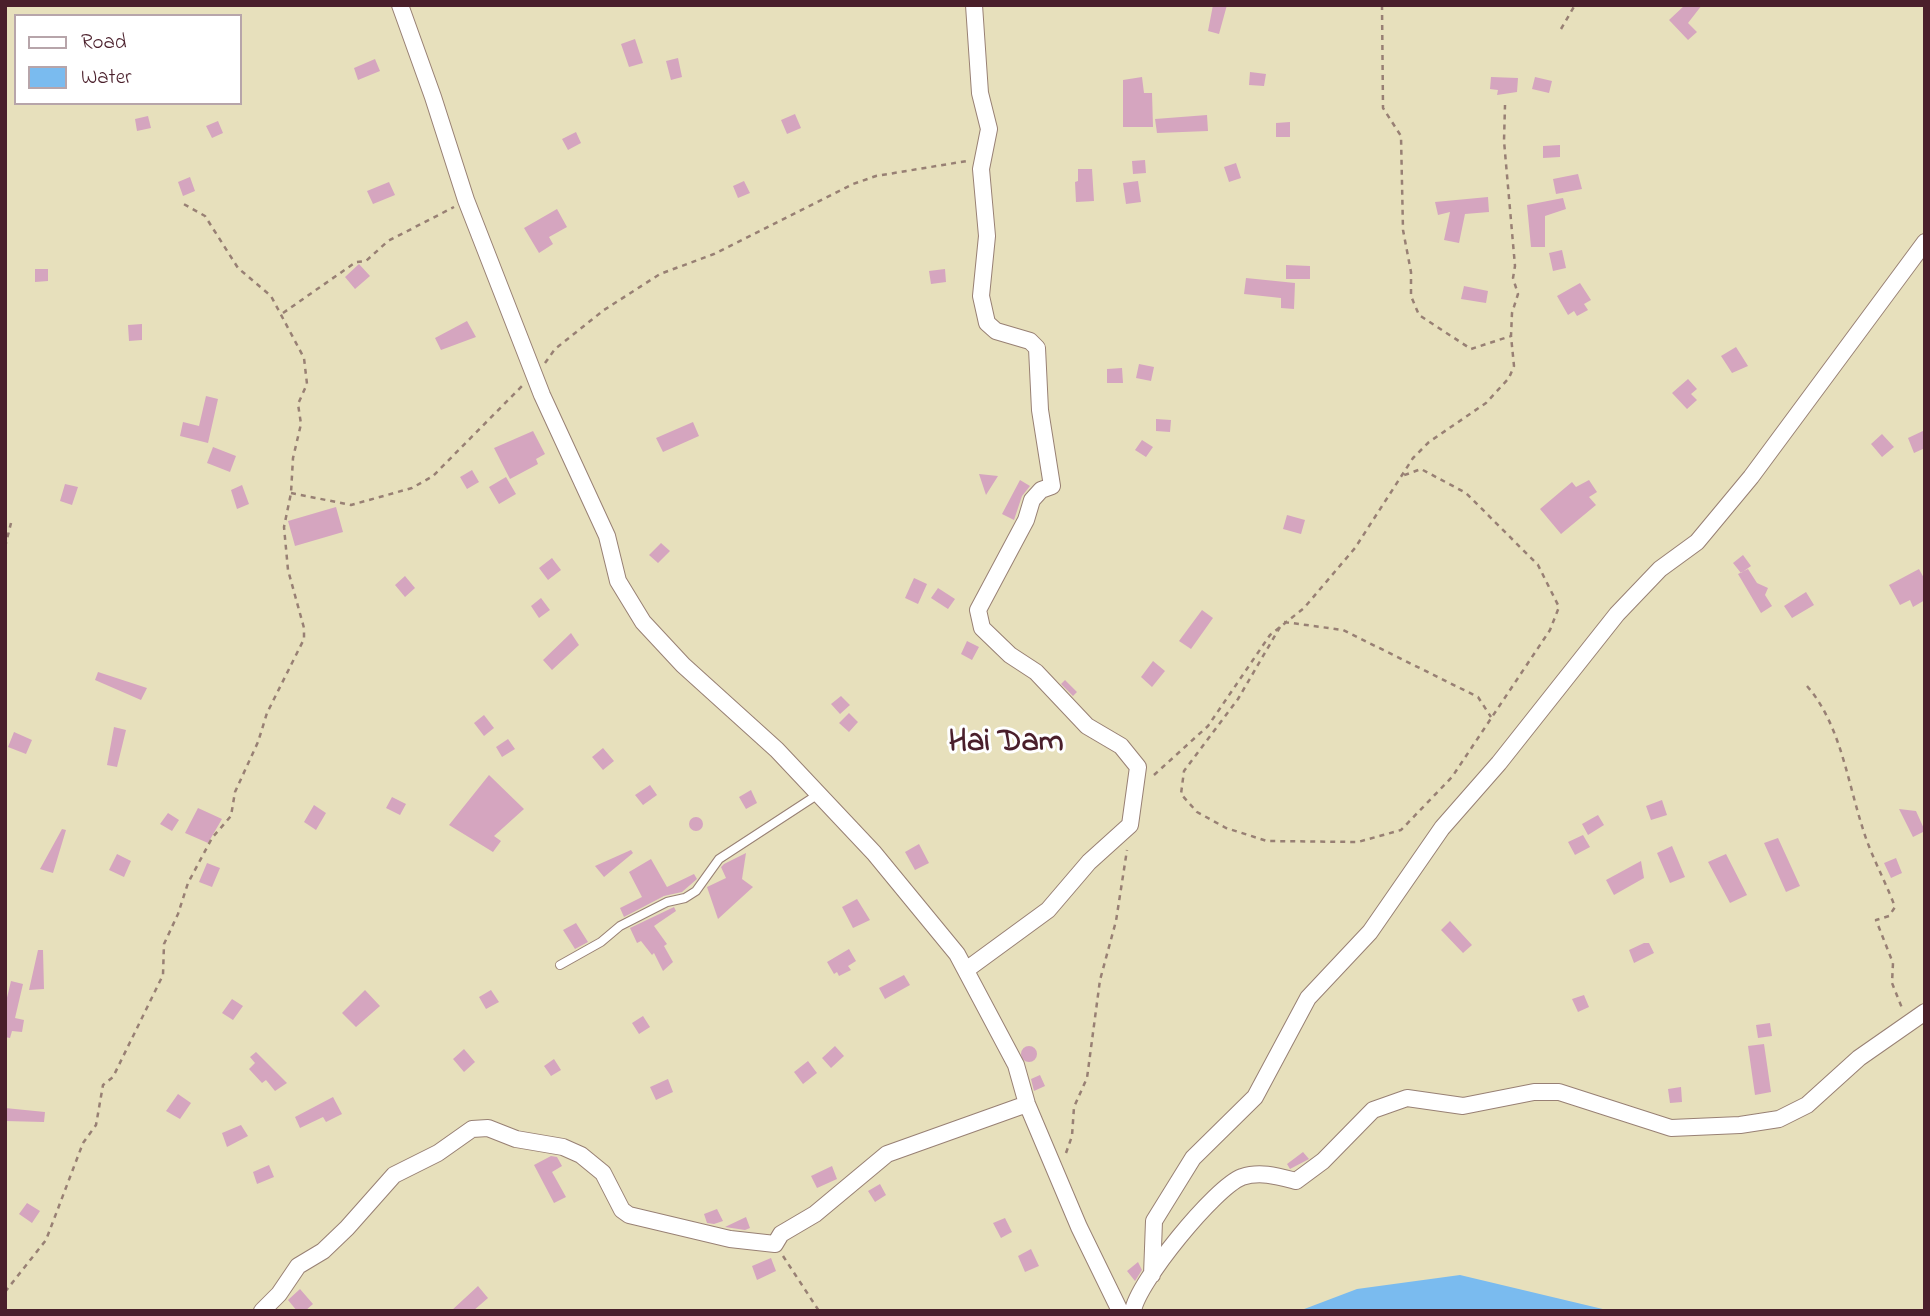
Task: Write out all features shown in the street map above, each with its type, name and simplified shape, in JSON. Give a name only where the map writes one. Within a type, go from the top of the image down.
[{"type":"street","points":[[400,5],[466,200],[542,395],[607,536],[618,581],[643,622],[683,665],[777,750],[874,852],[957,954],[1016,1065],[1027,1104],[1119,1311]]},
{"type":"street","points":[[966,970],[1048,910],[1089,862],[1130,825],[1136,799],[1135,777],[1139,767],[1121,746],[1087,726],[1036,672],[1010,655],[982,628],[978,610],[984,594],[1026,520],[1032,500],[1041,490],[1052,486],[1040,410],[1037,348],[1030,341],[996,331],[987,323],[981,296],[987,236],[982,159],[989,129],[979,93],[974,5]]},
{"type":"street","points":[[1152,1275],[1154,1221],[1193,1158],[1255,1097],[1308,998],[1370,932],[1442,828],[1499,763],[1617,614],[1660,569],[1697,542],[1751,477],[1925,242]]},
{"type":"street","points":[[1133,1311],[1135,1298],[1203,1208],[1238,1178],[1256,1173],[1296,1181],[1323,1161],[1373,1110],[1390,1102],[1416,1099],[1464,1106],[1534,1092],[1559,1092],[1671,1128],[1765,1122],[1800,1109],[1859,1058],[1919,1017]]},
{"type":"street","points":[[262,1311],[279,1294],[298,1266],[323,1251],[394,1175],[438,1153],[472,1129],[498,1130],[516,1139],[563,1147],[581,1155],[603,1173],[622,1210],[629,1215],[730,1239],[775,1244],[781,1234],[815,1214],[887,1154],[1027,1104]]},
{"type":"lane","points":[[560,965],[601,942],[620,926],[667,902],[685,898],[696,891],[719,859],[817,795]]},
{"type":"path","points":[[1382,5],[1383,108],[1401,136],[1404,230],[1411,272],[1411,296],[1419,315],[1471,349],[1511,336]]},
{"type":"path","points":[[1561,29],[1575,5]]},
{"type":"path","points":[[1136,799],[1143,785],[1222,710],[1255,654],[1283,622],[1304,608],[1355,548],[1400,477],[1429,442],[1486,402],[1509,378],[1514,366],[1511,313],[1518,294],[1513,278],[1516,266],[1504,141],[1505,105]]},
{"type":"path","points":[[535,377],[555,349],[618,299],[660,274],[714,254],[853,184],[876,176],[982,159]]},
{"type":"path","points":[[282,314],[356,262],[366,261],[388,241],[466,200]]},
{"type":"path","points":[[5,1292],[46,1240],[83,1143],[96,1125],[103,1085],[113,1077],[163,975],[164,944],[188,883],[212,838],[231,816],[235,792],[258,743],[267,713],[303,642],[304,628],[290,582],[284,527],[291,493],[293,458],[302,424],[298,404],[307,384],[304,358],[271,296],[238,268],[205,216],[180,202]]},
{"type":"path","points":[[291,493],[351,505],[412,488],[433,476],[523,385],[542,395]]},
{"type":"path","points":[[1283,622],[1238,699],[1184,771],[1181,794],[1197,812],[1226,828],[1267,841],[1358,842],[1401,830],[1452,778],[1550,630],[1559,607],[1538,565],[1466,493],[1420,469],[1400,477]]},
{"type":"path","points":[[5,547],[11,523]]},
{"type":"path","points":[[1283,622],[1343,630],[1478,697],[1491,718]]},
{"type":"path","points":[[1807,686],[1821,702],[1837,741],[1862,827],[1895,907],[1889,916],[1875,920],[1893,963],[1892,983],[1899,1004],[1919,1017]]},
{"type":"path","points":[[1059,1179],[1072,1136],[1074,1107],[1082,1084],[1087,1078],[1100,980],[1116,921],[1116,904],[1129,844]]},
{"type":"path","points":[[775,1244],[818,1311]]},
{"type":"water","points":[[1460,1275],[1611,1311],[1299,1311],[1357,1289]]},
{"type":"building","points":[[1213,5],[1227,5],[1219,34],[1208,31]]},
{"type":"building","points":[[1685,5],[1702,5],[1688,23],[1697,32],[1688,40],[1669,20]]},
{"type":"building","points":[[635,39],[643,63],[629,67],[621,44]]},
{"type":"building","points":[[678,58],[682,77],[671,80],[666,61]]},
{"type":"building","points":[[375,59],[380,71],[358,80],[354,68]]},
{"type":"building","points":[[1250,72],[1266,74],[1264,86],[1249,85]]},
{"type":"building","points":[[1142,77],[1144,93],[1152,93],[1153,127],[1123,127],[1123,80]]},
{"type":"building","points":[[1491,77],[1518,78],[1517,92],[1497,95],[1498,90],[1490,89]]},
{"type":"building","points":[[1535,77],[1552,81],[1549,93],[1532,89]]},
{"type":"building","points":[[795,114],[801,128],[787,134],[781,120]]},
{"type":"building","points":[[1207,115],[1208,131],[1157,133],[1155,119]]},
{"type":"building","points":[[148,116],[151,128],[137,131],[135,119]]},
{"type":"building","points":[[218,121],[223,133],[212,138],[206,126]]},
{"type":"building","points":[[1290,122],[1290,137],[1276,137],[1276,123]]},
{"type":"building","points":[[576,132],[581,143],[568,150],[562,139]]},
{"type":"building","points":[[1560,145],[1560,157],[1543,158],[1543,146]]},
{"type":"building","points":[[1145,160],[1146,173],[1133,174],[1132,161]]},
{"type":"building","points":[[1236,163],[1241,178],[1229,182],[1224,167]]},
{"type":"building","points":[[1078,169],[1092,169],[1094,201],[1076,202],[1075,182],[1078,181]]},
{"type":"building","points":[[1578,174],[1582,189],[1556,194],[1553,179]]},
{"type":"building","points":[[190,177],[195,191],[183,196],[178,182]]},
{"type":"building","points":[[744,181],[750,193],[738,198],[733,186]]},
{"type":"building","points":[[1138,181],[1141,202],[1126,204],[1123,183]]},
{"type":"building","points":[[389,182],[395,195],[373,204],[367,191]]},
{"type":"building","points":[[1488,197],[1489,212],[1465,214],[1459,243],[1444,240],[1450,212],[1438,215],[1435,202]]},
{"type":"building","points":[[1563,198],[1566,209],[1545,216],[1545,247],[1531,247],[1527,205]]},
{"type":"building","points":[[557,209],[567,227],[549,237],[553,244],[539,253],[524,228]]},
{"type":"building","points":[[1562,250],[1566,268],[1553,271],[1549,253]]},
{"type":"building","points":[[359,264],[370,276],[355,289],[345,277]]},
{"type":"building","points":[[1286,265],[1310,266],[1310,279],[1286,279]]},
{"type":"building","points":[[35,269],[48,269],[48,281],[35,282]]},
{"type":"building","points":[[945,269],[946,282],[931,284],[929,271]]},
{"type":"building","points":[[1246,278],[1295,283],[1294,309],[1281,308],[1281,298],[1244,294]]},
{"type":"building","points":[[1580,283],[1591,300],[1584,304],[1588,310],[1577,316],[1574,311],[1568,315],[1557,296]]},
{"type":"building","points":[[1464,286],[1488,291],[1486,303],[1461,299]]},
{"type":"building","points":[[467,321],[476,337],[441,350],[435,338]]},
{"type":"building","points":[[142,324],[142,340],[129,341],[128,325]]},
{"type":"building","points":[[1736,347],[1748,366],[1732,373],[1721,356]]},
{"type":"building","points":[[1139,364],[1154,367],[1151,381],[1136,378]]},
{"type":"building","points":[[1122,368],[1123,383],[1107,383],[1107,369]]},
{"type":"building","points":[[1688,379],[1697,389],[1691,394],[1697,400],[1687,409],[1672,393]]},
{"type":"building","points":[[206,396],[218,399],[208,443],[180,436],[183,422],[199,426]]},
{"type":"building","points":[[1156,419],[1171,420],[1170,432],[1156,431]]},
{"type":"building","points":[[693,422],[699,436],[663,452],[656,438]]},
{"type":"building","points":[[1925,430],[1925,448],[1914,453],[1908,438]]},
{"type":"building","points":[[533,431],[545,454],[536,459],[538,464],[510,479],[494,448]]},
{"type":"building","points":[[1882,434],[1894,447],[1882,457],[1871,444]]},
{"type":"building","points":[[1142,440],[1153,447],[1146,457],[1135,450]]},
{"type":"building","points":[[213,447],[236,456],[230,472],[207,463]]},
{"type":"building","points":[[472,470],[479,482],[467,489],[460,477]]},
{"type":"building","points":[[979,474],[998,476],[986,495]]},
{"type":"building","points":[[506,477],[516,494],[499,504],[489,487]]},
{"type":"building","points":[[1020,480],[1030,486],[1022,496],[1014,520],[1002,514]]},
{"type":"building","points":[[1589,480],[1597,492],[1589,497],[1596,505],[1561,534],[1540,509],[1572,482],[1576,487]]},
{"type":"building","points":[[65,484],[78,487],[72,505],[60,501]]},
{"type":"building","points":[[242,485],[249,504],[237,509],[231,490]]},
{"type":"building","points":[[336,507],[343,532],[295,546],[288,521]]},
{"type":"building","points":[[1287,515],[1305,520],[1301,534],[1283,529]]},
{"type":"building","points":[[661,543],[670,551],[658,563],[649,555]]},
{"type":"building","points":[[1743,555],[1751,566],[1741,573],[1733,563]]},
{"type":"building","points":[[552,558],[561,570],[548,580],[539,568]]},
{"type":"building","points":[[1748,569],[1757,583],[1768,588],[1765,595],[1772,606],[1761,613],[1738,574]]},
{"type":"building","points":[[1919,569],[1925,580],[1925,600],[1913,607],[1910,600],[1900,605],[1889,585]]},
{"type":"building","points":[[405,576],[415,588],[405,597],[395,585]]},
{"type":"building","points":[[914,578],[927,584],[918,604],[905,598]]},
{"type":"building","points":[[938,588],[955,599],[948,609],[931,598]]},
{"type":"building","points":[[1806,592],[1814,605],[1792,618],[1784,606]]},
{"type":"building","points":[[541,598],[550,610],[539,618],[531,606]]},
{"type":"building","points":[[1202,610],[1213,618],[1191,649],[1179,641]]},
{"type":"building","points":[[571,633],[579,645],[552,670],[543,660]]},
{"type":"building","points":[[967,641],[979,647],[972,660],[961,654]]},
{"type":"building","points":[[1153,661],[1165,671],[1152,687],[1141,677]]},
{"type":"building","points":[[98,672],[147,688],[141,700],[95,680]]},
{"type":"building","points":[[1065,680],[1077,692],[1073,696],[1061,684]]},
{"type":"building","points":[[841,696],[850,705],[840,714],[831,704]]},
{"type":"building","points":[[849,713],[858,722],[849,732],[839,723]]},
{"type":"building","points":[[484,715],[494,728],[484,736],[474,723]]},
{"type":"building","points":[[114,727],[126,730],[117,767],[107,765]]},
{"type":"building","points":[[14,732],[32,740],[26,754],[8,747]]},
{"type":"building","points":[[508,739],[515,749],[502,757],[496,747]]},
{"type":"building","points":[[603,748],[614,761],[603,770],[592,757]]},
{"type":"building","points":[[489,775],[524,809],[494,836],[501,841],[493,852],[449,825]]},
{"type":"building","points":[[650,785],[657,795],[643,805],[635,795]]},
{"type":"building","points":[[751,790],[757,803],[746,809],[739,797]]},
{"type":"building","points":[[392,797],[406,804],[400,815],[386,808]]},
{"type":"building","points":[[1662,800],[1667,815],[1651,820],[1646,806]]},
{"type":"building","points":[[314,805],[326,813],[316,830],[304,822]]},
{"type":"building","points":[[198,808],[222,819],[208,843],[185,833]]},
{"type":"building","points":[[1899,809],[1916,811],[1925,831],[1913,837]]},
{"type":"building","points":[[168,813],[179,820],[172,831],[160,824]]},
{"type":"building","points":[[1598,815],[1604,825],[1588,835],[1582,824]]},
{"type":"building","points":[[693,817],[699,817],[703,824],[699,831],[693,831],[689,827],[689,821]]},
{"type":"building","points":[[62,829],[66,830],[53,873],[40,869]]},
{"type":"building","points":[[1583,835],[1590,847],[1575,855],[1568,842]]},
{"type":"building","points":[[1778,838],[1800,886],[1786,892],[1764,843]]},
{"type":"building","points":[[919,844],[929,863],[915,870],[905,852]]},
{"type":"building","points":[[1672,846],[1685,877],[1670,883],[1657,853]]},
{"type":"building","points":[[631,850],[633,853],[604,877],[595,866]]},
{"type":"building","points":[[746,853],[742,879],[753,887],[718,919],[707,887],[726,878],[721,867],[724,864]]},
{"type":"building","points":[[117,854],[131,861],[124,877],[109,870]]},
{"type":"building","points":[[1726,854],[1747,895],[1730,903],[1708,862]]},
{"type":"building","points":[[1896,858],[1902,873],[1891,878],[1884,863]]},
{"type":"building","points":[[651,859],[667,887],[694,874],[697,879],[682,892],[664,896],[624,917],[620,908],[642,897],[629,872]]},
{"type":"building","points":[[1641,861],[1644,878],[1614,895],[1606,880]]},
{"type":"building","points":[[207,863],[220,868],[212,887],[199,882]]},
{"type":"building","points":[[857,899],[870,920],[853,928],[842,907]]},
{"type":"building","points":[[674,907],[676,911],[654,926],[667,944],[664,946],[673,962],[663,971],[654,953],[652,955],[641,941],[637,943],[630,928]]},
{"type":"building","points":[[1450,921],[1472,945],[1463,953],[1441,930]]},
{"type":"building","points":[[576,923],[588,942],[575,949],[563,930]]},
{"type":"building","points":[[1649,943],[1654,953],[1634,963],[1629,950]]},
{"type":"building","points":[[849,949],[856,961],[848,966],[851,970],[839,976],[837,972],[834,974],[827,962]]},
{"type":"building","points":[[38,950],[43,950],[44,989],[29,990]]},
{"type":"building","points":[[904,975],[910,985],[885,999],[879,988]]},
{"type":"building","points":[[11,981],[23,984],[15,1018],[24,1020],[22,1032],[12,1031],[10,1038],[5,1037],[5,1006]]},
{"type":"building","points":[[365,990],[380,1006],[356,1027],[342,1013]]},
{"type":"building","points":[[491,990],[499,1002],[486,1009],[479,997]]},
{"type":"building","points":[[1584,995],[1589,1007],[1578,1012],[1572,999]]},
{"type":"building","points":[[232,999],[243,1006],[233,1020],[222,1013]]},
{"type":"building","points":[[643,1016],[650,1027],[639,1034],[632,1023]]},
{"type":"building","points":[[1770,1023],[1772,1036],[1758,1038],[1756,1025]]},
{"type":"building","points":[[1764,1044],[1771,1092],[1755,1095],[1748,1046]]},
{"type":"building","points":[[835,1046],[844,1056],[831,1068],[822,1058]]},
{"type":"building","points":[[1029,1046],[1037,1054],[1029,1062],[1021,1054]]},
{"type":"building","points":[[464,1049],[475,1062],[464,1072],[453,1059]]},
{"type":"building","points":[[256,1052],[287,1083],[275,1091],[266,1080],[262,1083],[249,1069],[255,1063],[250,1057]]},
{"type":"building","points":[[554,1059],[561,1070],[551,1076],[544,1066]]},
{"type":"building","points":[[808,1061],[817,1073],[803,1084],[794,1072]]},
{"type":"building","points":[[1040,1075],[1045,1086],[1034,1091],[1031,1079]]},
{"type":"building","points":[[668,1079],[673,1092],[656,1100],[650,1087]]},
{"type":"building","points":[[1681,1087],[1682,1102],[1670,1103],[1668,1089]]},
{"type":"building","points":[[178,1094],[191,1103],[180,1119],[166,1111]]},
{"type":"building","points":[[333,1097],[342,1114],[326,1122],[323,1117],[300,1128],[295,1117]]},
{"type":"building","points":[[5,1108],[45,1112],[44,1122],[5,1121]]},
{"type":"building","points":[[241,1125],[248,1136],[227,1147],[222,1133]]},
{"type":"building","points":[[1303,1152],[1309,1159],[1290,1169],[1287,1164]]},
{"type":"building","points":[[551,1156],[557,1157],[562,1166],[552,1172],[566,1197],[554,1203],[534,1165]]},
{"type":"building","points":[[269,1165],[274,1177],[257,1184],[253,1172]]},
{"type":"building","points":[[832,1166],[837,1179],[817,1188],[811,1176]]},
{"type":"building","points":[[880,1184],[886,1195],[875,1202],[868,1191]]},
{"type":"building","points":[[27,1203],[40,1211],[32,1223],[19,1214]]},
{"type":"building","points":[[717,1209],[723,1221],[707,1223],[704,1214]]},
{"type":"building","points":[[746,1217],[750,1228],[745,1230],[725,1227]]},
{"type":"building","points":[[1005,1218],[1012,1232],[1001,1238],[993,1223]]},
{"type":"building","points":[[1031,1249],[1039,1266],[1025,1272],[1018,1256]]},
{"type":"building","points":[[771,1258],[776,1271],[757,1280],[752,1266]]},
{"type":"building","points":[[1138,1262],[1142,1270],[1135,1281],[1127,1271]]},
{"type":"building","points":[[478,1286],[488,1298],[473,1311],[451,1311]]},
{"type":"building","points":[[300,1289],[313,1304],[305,1311],[297,1311],[288,1300]]},
{"type":"district","name":"Hai Dam","points":[[1006,745]]}]
